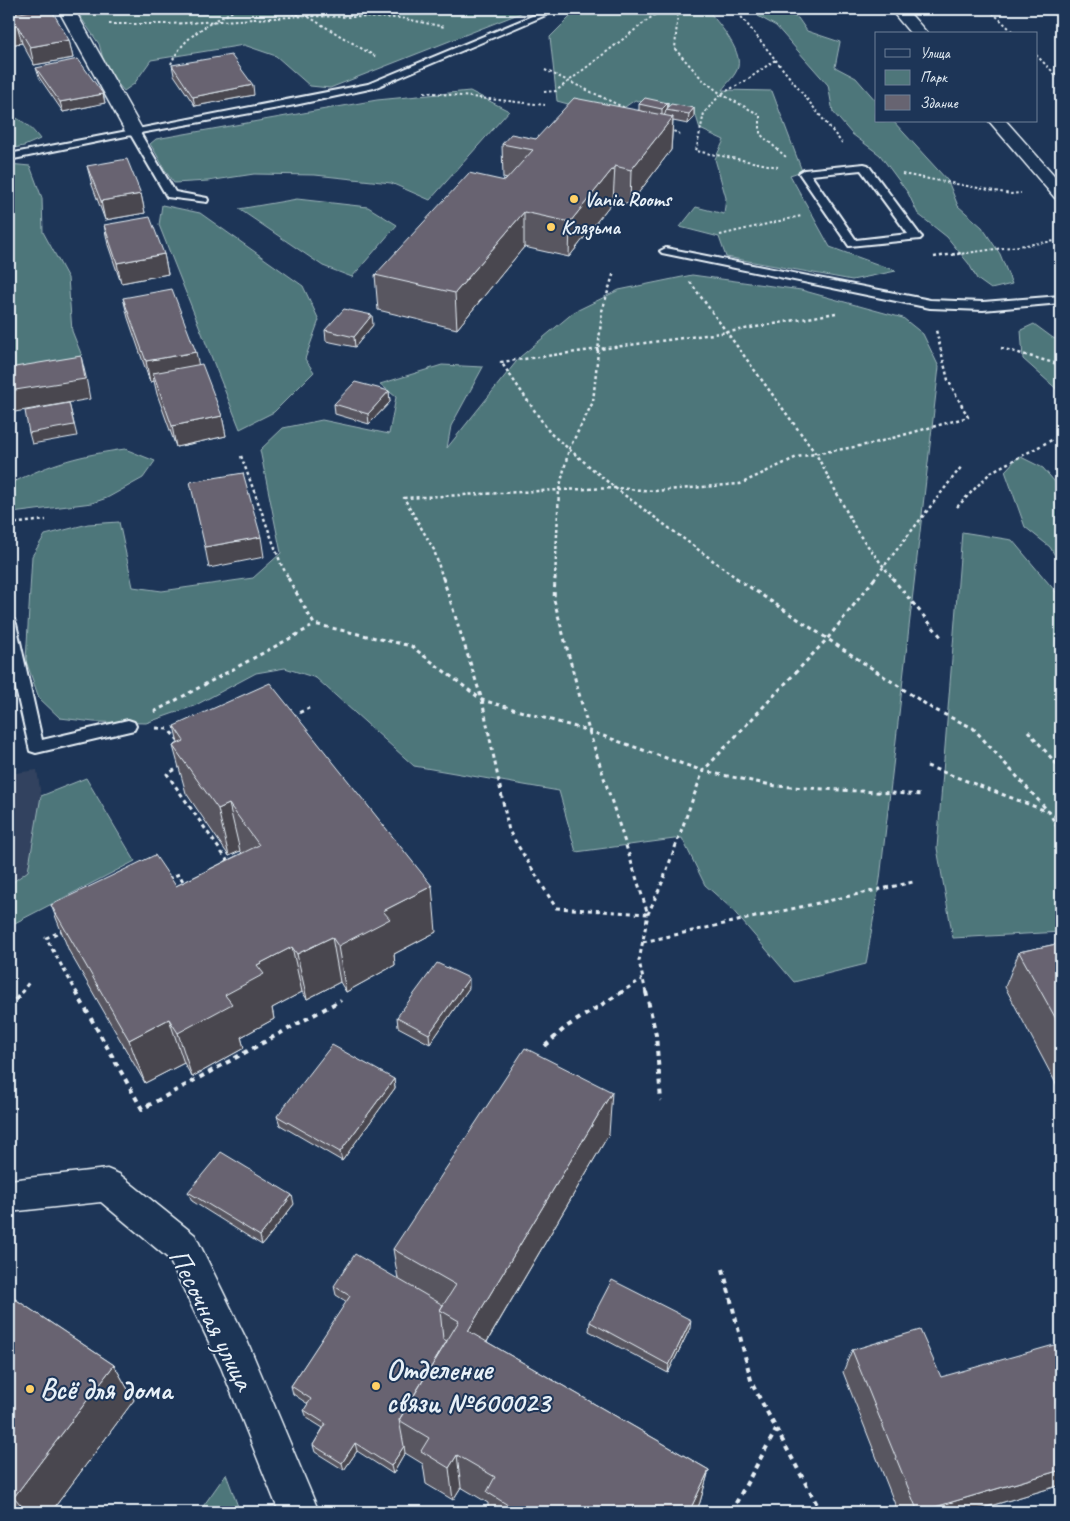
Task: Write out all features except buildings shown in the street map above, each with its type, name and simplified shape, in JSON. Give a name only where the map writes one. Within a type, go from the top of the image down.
[{"type":"street","points":[[66,9],[134,131]]},
{"type":"street","points":[[898,9],[918,32]]},
{"type":"street","points":[[998,122],[1059,192]]},
{"type":"street","name":"Песочная улица","points":[[9,1196],[108,1185],[182,1246],[235,1356],[298,1512]]},
{"type":"lane","points":[[9,157],[371,86],[556,9]]},
{"type":"lane","points":[[134,131],[171,196],[203,200]]},
{"type":"lane","points":[[864,167],[916,237],[853,244],[829,209],[804,173],[864,167]]},
{"type":"lane","points":[[666,251],[930,304],[983,306],[1061,300]]},
{"type":"lane","points":[[9,624],[36,747],[128,726]]},
{"type":"path","points":[[171,64],[174,53],[189,37],[237,9]]},
{"type":"path","points":[[267,9],[307,16],[403,72]]},
{"type":"path","points":[[544,92],[556,91],[662,9]]},
{"type":"path","points":[[678,9],[675,49],[702,79],[721,94],[760,116],[760,134],[789,160]]},
{"type":"path","points":[[735,9],[847,150]]},
{"type":"path","points":[[989,9],[1013,32]]},
{"type":"path","points":[[74,24],[169,24],[307,16],[400,18],[490,35]]},
{"type":"path","points":[[1038,57],[1061,80]]},
{"type":"path","points":[[696,151],[704,113],[721,94],[747,80],[775,60]]},
{"type":"path","points":[[545,70],[630,110]]},
{"type":"path","points":[[371,86],[545,105]]},
{"type":"path","points":[[664,127],[682,135]]},
{"type":"path","points":[[900,173],[1010,194],[1059,192]]},
{"type":"path","points":[[829,209],[690,242],[666,251],[728,332],[816,454],[858,533],[883,567],[942,638]]},
{"type":"path","points":[[932,258],[1055,241]]},
{"type":"path","points":[[614,272],[602,311],[593,402],[569,449],[559,490],[554,600],[589,732],[648,914]]},
{"type":"path","points":[[894,297],[858,310],[728,332],[501,362],[550,433],[616,488],[725,570],[934,709],[973,728],[1049,812],[1061,834]]},
{"type":"path","points":[[648,914],[556,908],[508,831],[482,700],[434,550],[404,498],[616,488],[655,491],[740,484],[797,457],[871,444],[968,417],[948,380],[930,304]]},
{"type":"path","points":[[1001,348],[1061,365]]},
{"type":"path","points":[[957,507],[991,472],[1061,436]]},
{"type":"path","points":[[241,456],[281,564],[314,624],[411,646],[482,700],[589,732],[704,771],[776,786],[923,795]]},
{"type":"path","points":[[661,1102],[656,1035],[639,961],[648,914],[704,771],[828,638],[962,466]]},
{"type":"path","points":[[9,524],[46,520]]},
{"type":"path","points":[[128,726],[311,627]]},
{"type":"path","points":[[291,716],[309,708]]},
{"type":"path","points":[[128,726],[168,729],[182,744]]},
{"type":"path","points":[[1028,731],[1061,769]]},
{"type":"path","points":[[184,765],[167,774],[234,871]]},
{"type":"path","points":[[927,766],[1049,812],[1061,819]]},
{"type":"path","points":[[161,883],[178,874],[188,888]]},
{"type":"path","points":[[643,942],[913,882]]},
{"type":"path","points":[[72,926],[46,938],[142,1109],[341,1000]]},
{"type":"path","points":[[545,1046],[566,1028],[642,979]]},
{"type":"path","points":[[9,1008],[30,981]]},
{"type":"path","points":[[723,1269],[752,1384],[821,1512]]},
{"type":"path","points":[[731,1512],[776,1429]]},
{"type":"shaded area","points":[[37,770],[41,796],[28,871],[9,885],[9,774]]},
{"type":"green space","points":[[75,9],[531,9],[330,88],[310,86],[276,56],[244,45],[151,60],[134,84],[124,91],[106,70],[99,44]]},
{"type":"green space","points":[[578,9],[707,9],[733,44],[738,60],[738,67],[735,73],[722,90],[772,91],[802,171],[790,175],[830,247],[896,271],[852,280],[726,257],[719,237],[680,227],[696,207],[724,214],[726,198],[715,159],[724,140],[700,129],[696,116],[635,100],[612,116],[557,101],[550,37]]},
{"type":"green space","points":[[764,9],[774,9],[798,18],[807,31],[840,42],[835,67],[856,78],[875,100],[875,122],[894,122],[948,181],[958,206],[982,227],[1000,254],[1012,284],[991,289],[977,279],[969,264],[947,237],[918,214],[908,193],[880,155],[852,134],[833,112],[828,85],[776,26],[758,16]]},
{"type":"green space","points":[[470,91],[509,111],[430,200],[391,183],[315,175],[254,174],[208,181],[174,183],[150,144],[156,139],[377,100]]},
{"type":"green space","points":[[9,115],[26,124],[40,139],[24,146],[9,149]]},
{"type":"green space","points":[[9,164],[30,166],[42,198],[43,232],[68,278],[72,331],[82,356],[43,369],[9,374]]},
{"type":"green space","points":[[297,199],[368,207],[397,225],[352,277],[323,266],[239,209]]},
{"type":"green space","points":[[162,205],[200,213],[303,286],[319,320],[305,359],[314,372],[274,412],[240,429],[159,225]]},
{"type":"green space","points":[[692,275],[801,290],[903,318],[923,334],[939,367],[880,879],[866,964],[794,982],[731,908],[705,885],[682,838],[576,852],[559,791],[414,766],[316,678],[285,668],[256,673],[194,706],[146,723],[94,722],[60,718],[39,698],[26,661],[32,556],[45,535],[88,524],[119,522],[133,587],[162,591],[253,578],[281,553],[260,450],[283,428],[322,420],[389,434],[396,397],[380,384],[442,365],[483,367],[451,426],[447,448],[520,357],[574,312],[619,290]]},
{"type":"green space","points":[[1034,324],[1053,338],[1061,340],[1061,393],[1023,359],[1021,330]]},
{"type":"green space","points":[[125,449],[155,461],[143,478],[107,498],[92,503],[12,513],[9,509],[9,486],[12,483],[40,470],[67,461]]},
{"type":"green space","points":[[1019,456],[1043,468],[1061,489],[1061,566],[1050,547],[1025,527],[1005,471]]},
{"type":"green space","points":[[962,532],[1012,540],[1061,598],[1061,932],[953,938],[937,848]]},
{"type":"green space","points":[[86,778],[135,861],[9,926],[9,885],[28,871],[41,796]]},
{"type":"green space","points":[[226,1474],[240,1512],[199,1512]]},
{"type":"place","name":"Vania Rooms","points":[[574,199]]},
{"type":"place","name":"Клязьма","points":[[551,227]]},
{"type":"place","name":"Отделение связи №600023","points":[[376,1386]]},
{"type":"place","name":"Всё для дома","points":[[30,1389]]}]
